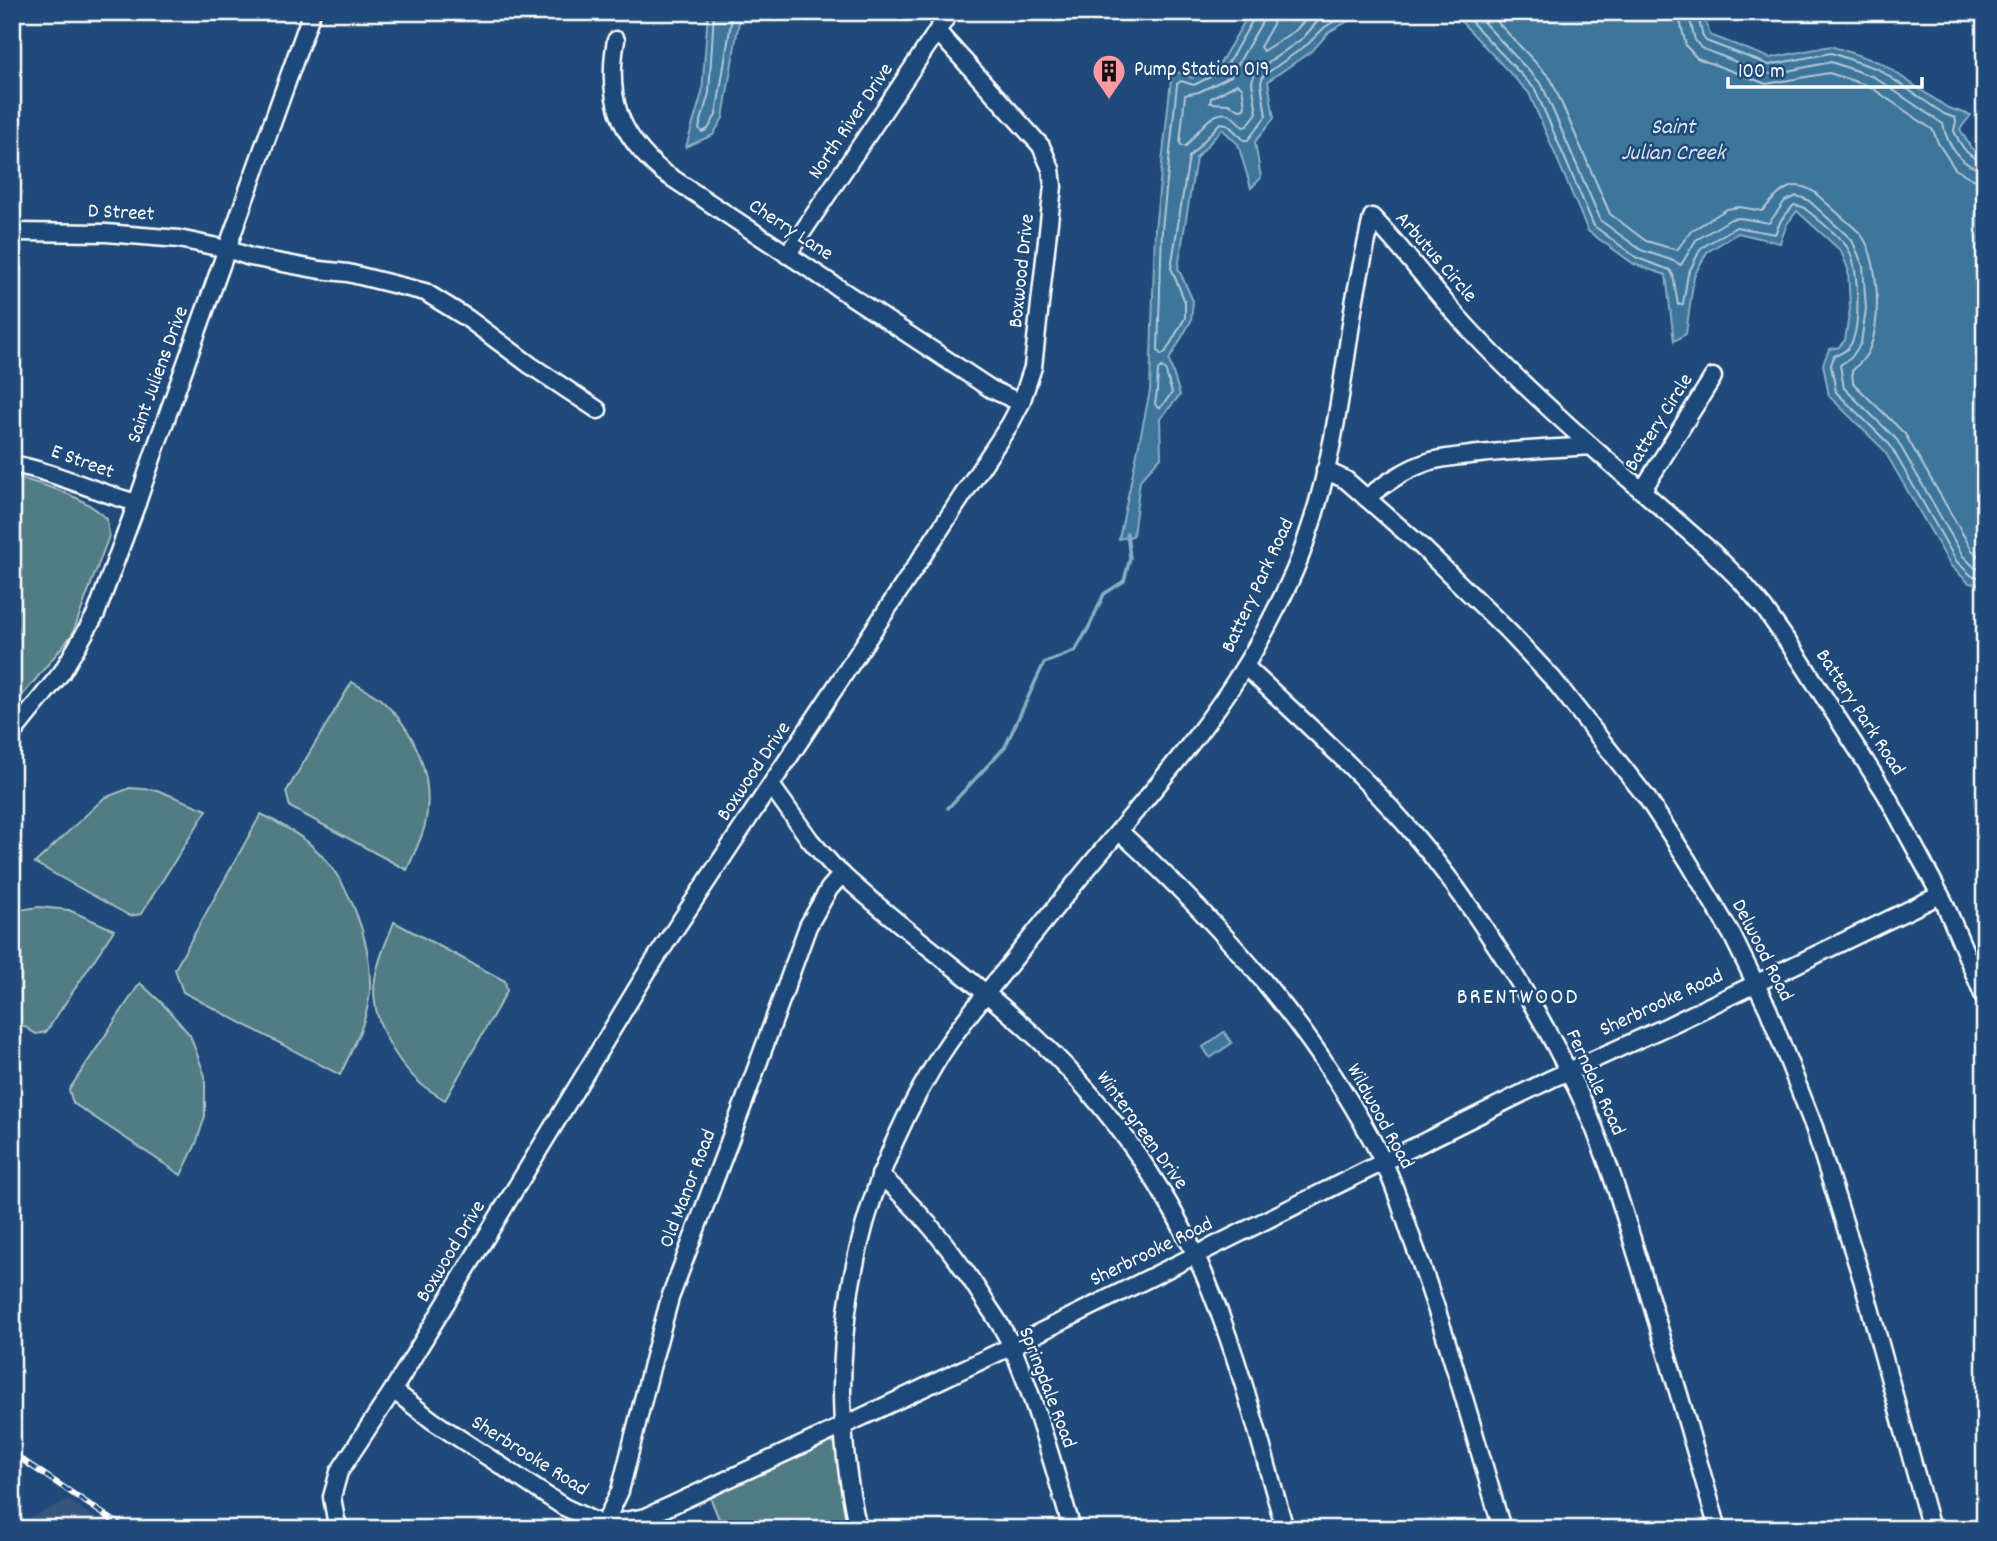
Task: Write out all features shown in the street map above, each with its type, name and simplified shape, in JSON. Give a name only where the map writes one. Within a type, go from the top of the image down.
[{"type":"street","name":"Saint Juliens Drive","points":[[12,734],[62,672],[96,614],[312,12]]},
{"type":"street","name":"North River Drive","points":[[788,255],[950,12]]},
{"type":"street","name":"Boxwood Drive","points":[[341,1529],[332,1497],[339,1472],[393,1390],[650,967],[1003,436],[1021,403],[1030,379],[1037,342],[1053,186],[1051,169],[1041,146],[937,31]]},
{"type":"street","name":"Cherry Lane","points":[[615,40],[612,61],[613,92],[621,119],[636,146],[647,159],[991,389],[1021,403]]},
{"type":"street","name":"Arbutus Circle","points":[[1325,470],[1372,218],[1395,241],[1467,327],[1556,416],[1591,446]]},
{"type":"street","name":"D Street","points":[[12,232],[106,233],[179,239],[227,249],[250,257],[348,274],[425,292],[467,318],[597,410]]},
{"type":"street","name":"Battery Circle","points":[[1642,491],[1713,377]]},
{"type":"street","name":"Battery Park Road","points":[[1591,446],[1713,553],[1764,608],[1886,794],[1940,895],[1985,999]]},
{"type":"street","points":[[1325,470],[1346,480],[1366,498],[1386,483],[1430,461],[1499,452],[1591,446]]},
{"type":"street","name":"E Street","points":[[12,464],[78,482],[104,494],[137,503]]},
{"type":"street","name":"Battery Park Road","points":[[858,1529],[847,1464],[843,1356],[857,1250],[880,1175],[907,1114],[935,1064],[986,994],[1170,771],[1245,666],[1268,625],[1305,544],[1325,470]]},
{"type":"street","name":"Delwood Road","points":[[1366,498],[1509,632],[1553,679],[1653,807],[1732,935],[1756,984],[1814,1127],[1862,1279],[1931,1529]]},
{"type":"street","name":"Ferndale Road","points":[[1245,666],[1374,790],[1416,837],[1469,908],[1520,984],[1568,1071],[1603,1150],[1619,1197],[1718,1529]]},
{"type":"street","name":"Wintergreen Drive","points":[[771,785],[810,839],[842,874],[1038,1039],[1084,1086],[1113,1121],[1165,1198],[1211,1289],[1228,1337],[1285,1529]]},
{"type":"street","name":"Wildwood Road","points":[[1119,831],[1206,915],[1276,997],[1322,1058],[1383,1162],[1434,1299],[1502,1529]]},
{"type":"street","name":"Old Manor Road","points":[[603,1527],[620,1491],[670,1298],[808,926],[829,889],[842,874]]},
{"type":"street","name":"Sherbrooke Road","points":[[393,1390],[433,1421],[564,1507],[603,1527],[646,1517],[1012,1346],[1568,1071],[1940,895]]},
{"type":"street","name":"Springdale Road","points":[[880,1175],[915,1208],[940,1237],[972,1279],[1012,1346],[1072,1529]]},
{"type":"shaded area","points":[[68,1500],[112,1529],[12,1529],[12,1526]]},
{"type":"green space","points":[[12,476],[63,492],[87,503],[107,519],[109,536],[72,635],[18,701],[12,697]]},
{"type":"green space","points":[[352,682],[377,697],[393,711],[413,740],[425,773],[425,825],[407,870],[290,807],[286,792]]},
{"type":"green space","points":[[130,788],[157,790],[207,810],[141,914],[130,916],[35,863],[104,798]]},
{"type":"green space","points":[[261,814],[299,836],[325,859],[337,875],[356,911],[370,971],[369,1001],[359,1034],[340,1075],[183,992],[175,969]]},
{"type":"green space","points":[[39,907],[69,910],[114,930],[46,1032],[36,1034],[12,1019],[12,911]]},
{"type":"green space","points":[[394,922],[505,981],[507,991],[445,1100],[412,1075],[393,1050],[380,1023],[374,993],[375,979],[380,957]]},
{"type":"green space","points":[[140,983],[190,1035],[205,1076],[205,1116],[196,1144],[181,1175],[73,1103],[69,1090]]},
{"type":"green space","points":[[828,1441],[835,1444],[838,1450],[853,1529],[723,1529],[710,1497]]},
{"type":"water","points":[[708,12],[736,12],[739,21],[723,118],[713,135],[686,147],[702,93]]},
{"type":"water","points":[[1250,12],[1364,12],[1329,32],[1313,50],[1268,81],[1274,118],[1255,142],[1261,178],[1251,188],[1238,144],[1222,129],[1196,158],[1178,268],[1193,301],[1191,321],[1169,360],[1180,395],[1160,419],[1161,457],[1140,480],[1133,536],[1119,539],[1150,391],[1155,229],[1172,70],[1192,78],[1219,65]]},
{"type":"water","name":"Saint Julian Creek","points":[[1452,12],[1703,12],[1710,35],[1770,58],[1831,46],[1881,63],[1948,108],[1971,115],[1960,129],[1971,148],[1985,156],[1985,585],[1969,583],[1951,566],[1884,450],[1829,396],[1823,364],[1829,349],[1839,347],[1845,340],[1850,309],[1848,269],[1841,251],[1797,211],[1787,224],[1780,243],[1738,233],[1707,252],[1694,276],[1686,334],[1674,341],[1666,275],[1634,264],[1588,231],[1529,93]]},
{"type":"water","points":[[1224,1032],[1232,1043],[1210,1058],[1203,1047]]},
{"type":"waterway","points":[[948,808],[1005,747],[1044,663],[1075,651],[1104,594],[1124,581],[1130,558],[1127,533]]},
{"type":"railway","points":[[12,1453],[126,1529]]},
{"type":"place","name":"Pump Station 019","points":[[1109,101]]},
{"type":"district","name":"BRENTWOOD","points":[[1518,998]]}]
